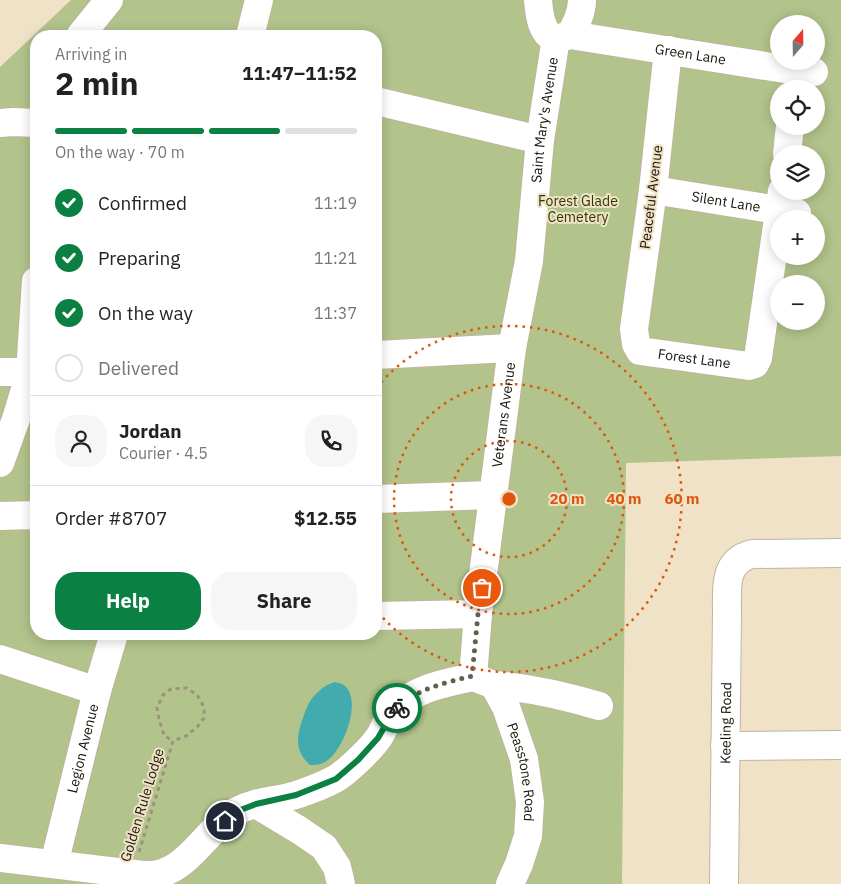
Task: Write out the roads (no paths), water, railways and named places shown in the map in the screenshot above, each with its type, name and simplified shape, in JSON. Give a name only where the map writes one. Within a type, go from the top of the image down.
[{"type":"street","points":[[85,30],[109,0]]},
{"type":"street","points":[[252,30],[259,0]]},
{"type":"street","name":"Saint Mary's Avenue","points":[[538,0],[542,26],[548,34],[563,37]]},
{"type":"street","name":"Saint Mary's Avenue","points":[[512,348],[529,261],[540,140],[563,37],[576,23],[582,6],[582,0]]},
{"type":"street","name":"Green Lane","points":[[563,37],[668,50],[802,77]]},
{"type":"street","name":"Peaceful Avenue","points":[[636,344],[634,329],[653,190],[668,50]]},
{"type":"street","points":[[382,102],[540,140]]},
{"type":"street","points":[[0,123],[30,123]]},
{"type":"street","name":"Silent Lane","points":[[653,190],[787,205]]},
{"type":"street","name":"Forest Lane","points":[[636,344],[640,351],[644,352],[749,366],[755,364],[758,358],[787,205]]},
{"type":"street","name":"Veterans Avenue","points":[[382,355],[512,348],[478,614],[483,681]]},
{"type":"street","points":[[0,372],[30,373]]},
{"type":"street","points":[[0,463],[30,381]]},
{"type":"street","points":[[382,499],[492,495]]},
{"type":"street","points":[[0,516],[30,515]]},
{"type":"street","name":"Keeling Road","points":[[724,884],[727,583],[729,574],[736,563],[752,554],[841,553]]},
{"type":"street","points":[[382,616],[478,614]]},
{"type":"street","name":"Legion Avenue","points":[[54,864],[97,690],[112,640]]},
{"type":"street","points":[[0,659],[97,690]]},
{"type":"street","points":[[0,858],[132,874],[154,875],[165,872],[175,867],[187,857],[212,830],[238,811],[256,804],[296,795],[336,779],[358,760],[378,738],[392,714],[406,699],[437,684],[483,681],[575,699],[599,706]]},
{"type":"street","name":"Peasstone Road","points":[[483,681],[506,707],[524,759],[530,802],[528,836],[510,884]]},
{"type":"street","points":[[725,746],[841,745]]},
{"type":"street","points":[[256,804],[324,847],[337,867],[342,884]]},
{"type":"water","points":[[335,682],[342,684],[349,690],[352,700],[349,724],[344,737],[332,757],[321,764],[310,765],[301,753],[298,735],[308,705],[313,697],[324,687]]},
{"type":"park label","name":"Forest Glade Cemetery","points":[[578,210]]}]
